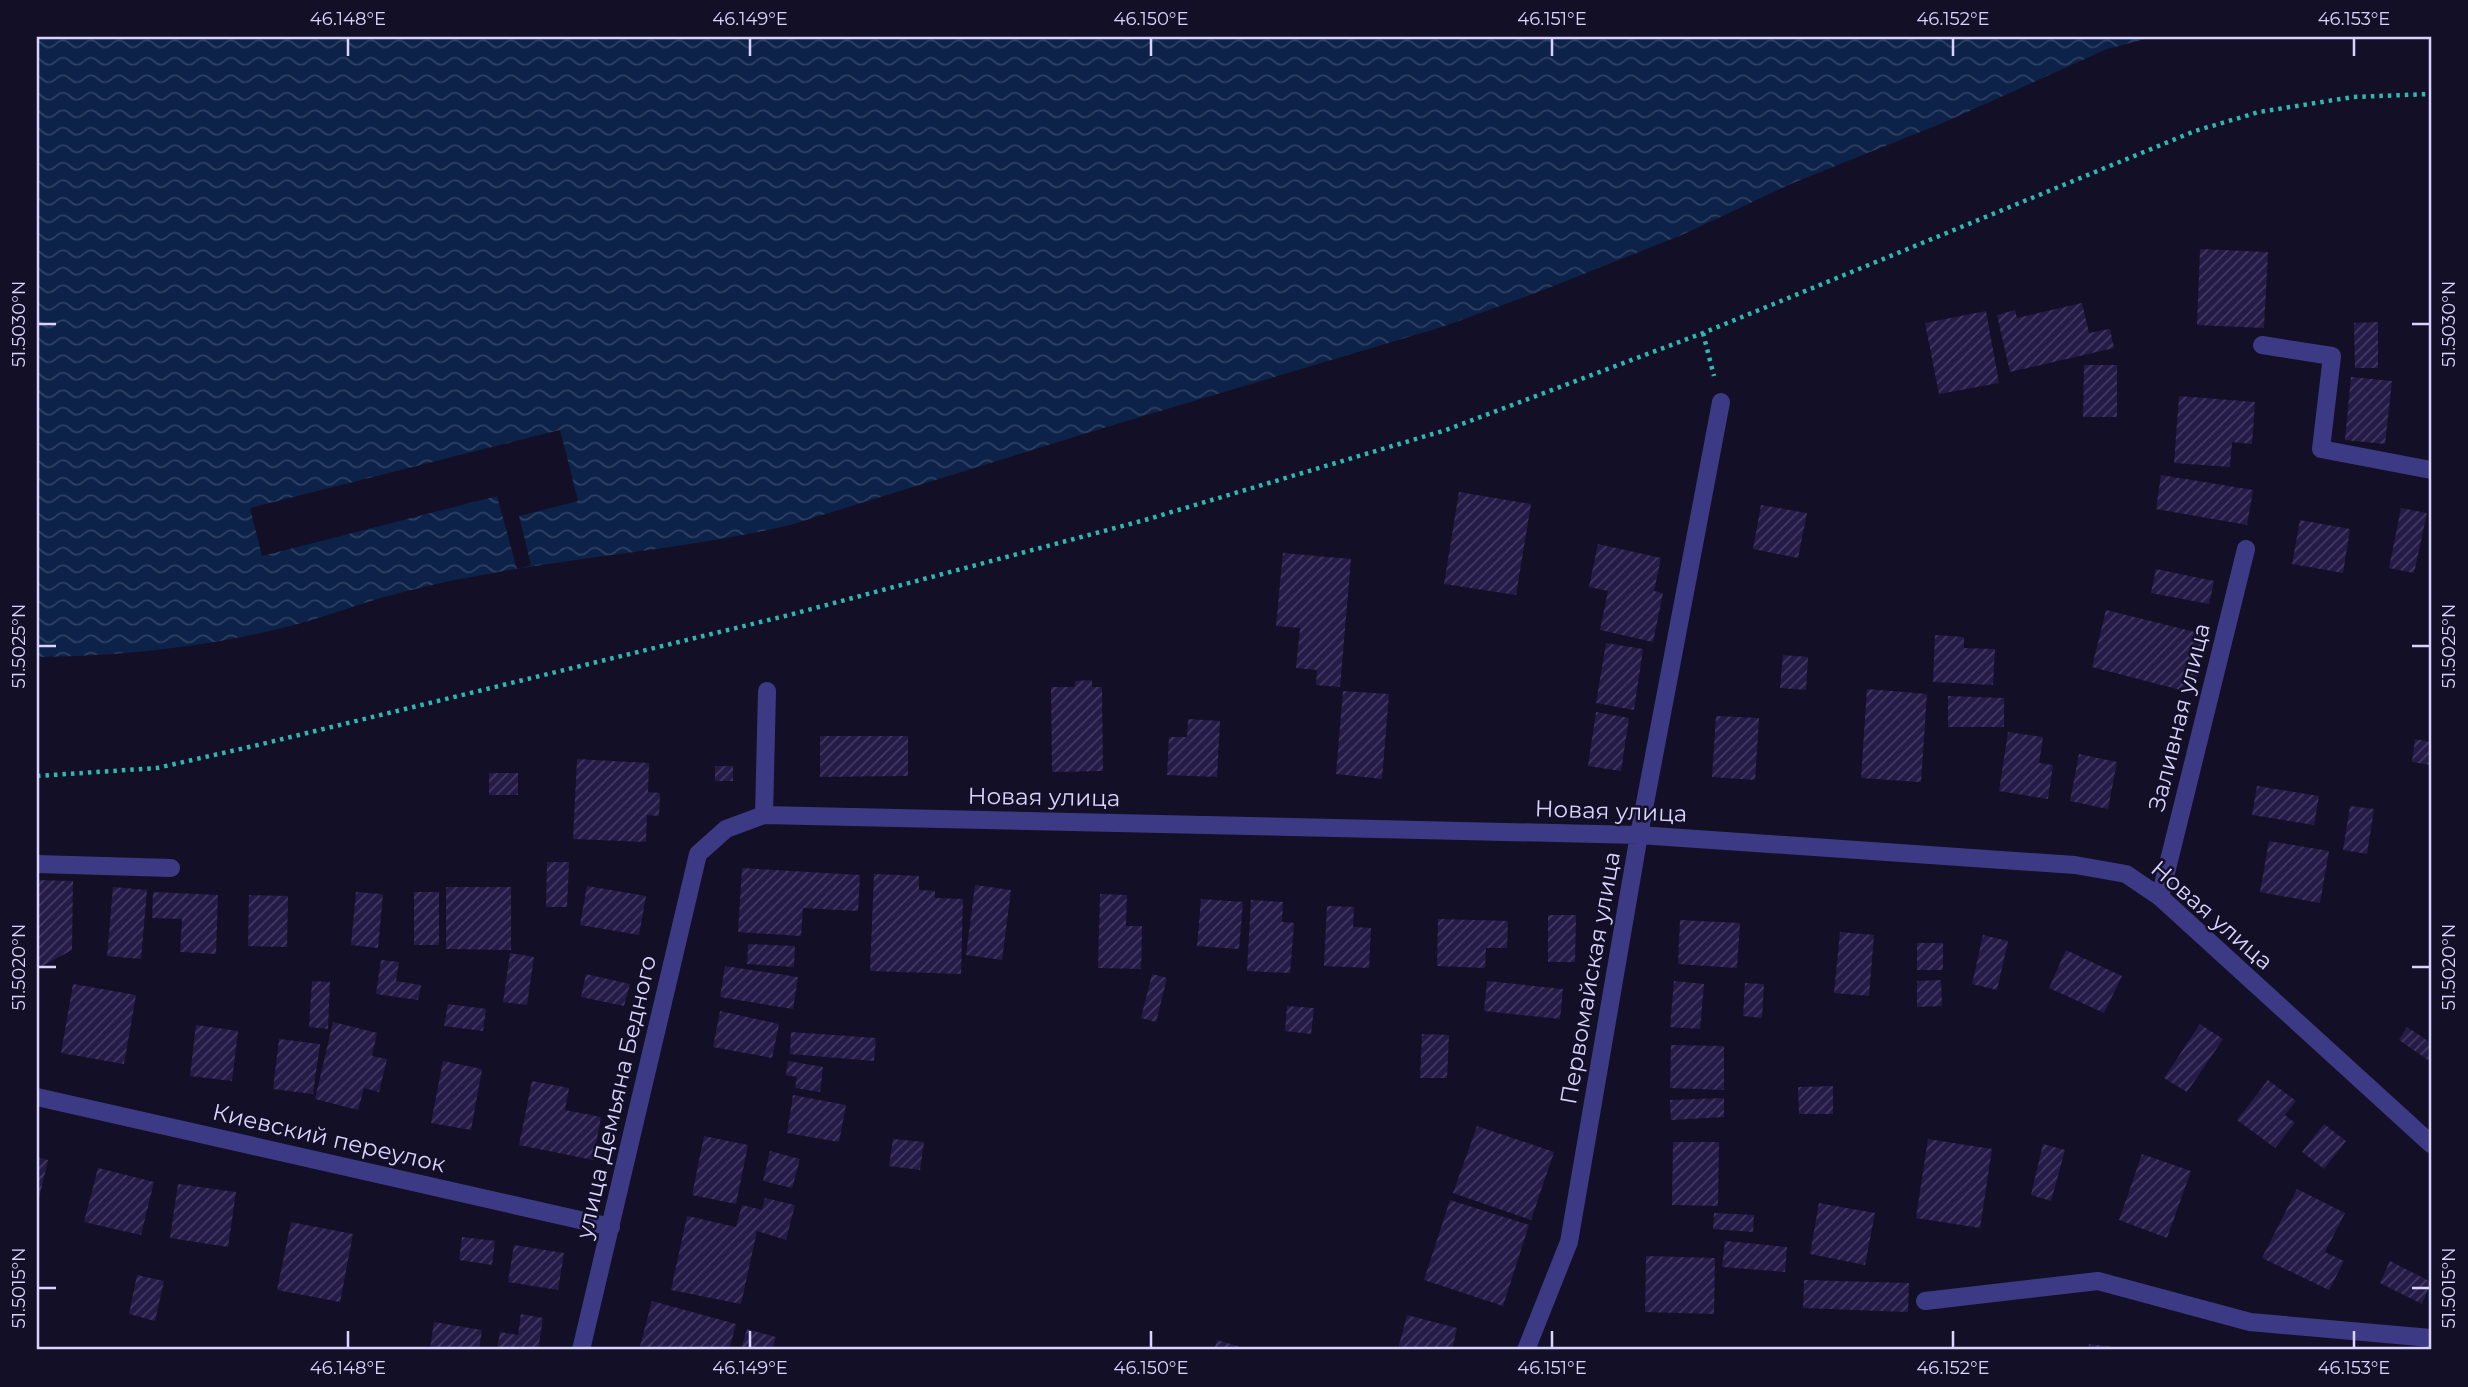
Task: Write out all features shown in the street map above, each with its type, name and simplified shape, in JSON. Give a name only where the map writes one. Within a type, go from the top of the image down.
[{"type":"street","points":[[2262,345],[2332,356],[2321,449],[2431,470]]},
{"type":"street","name":"Первомайская улица","points":[[1527,1350],[1569,1242],[1639,835],[1721,402]]},
{"type":"street","name":"Заливная улица","points":[[2160,897],[2246,549]]},
{"type":"street","points":[[764,815],[767,691]]},
{"type":"street","name":"Новая улица","points":[[698,855],[726,830],[764,815],[1639,835],[2075,865],[2126,874],[2160,897],[2431,1144]]},
{"type":"street","name":"улица Демьяна Бедного","points":[[580,1350],[698,855]]},
{"type":"street","points":[[37,864],[171,868]]},
{"type":"street","name":"Киевский переулок","points":[[37,1097],[611,1227]]},
{"type":"street","points":[[1925,1301],[2098,1281],[2250,1322],[2431,1338]]},
{"type":"path","points":[[37,776],[158,768],[803,612],[1145,520],[1446,430],[1703,333],[2195,131],[2259,112],[2353,97],[2431,93]]},
{"type":"path","points":[[1703,333],[1721,402]]},
{"type":"water","points":[[37,37],[2153,37],[2107,49],[1945,122],[1793,183],[1684,234],[1442,327],[790,525],[711,541],[450,581],[248,636],[128,653],[37,657]]},
{"type":"pier","points":[[560,430],[578,501],[519,516],[531,565],[517,569],[497,496],[262,556],[250,508]]},
{"type":"building","points":[[2200,249],[2268,252],[2264,328],[2197,325]]},
{"type":"building","points":[[2082,303],[2089,333],[2110,329],[2114,348],[2010,372],[1997,315],[2015,310],[2017,318]]},
{"type":"building","points":[[1986,311],[1999,383],[1939,394],[1925,323]]},
{"type":"building","points":[[2378,322],[2378,368],[2355,368],[2354,323]]},
{"type":"building","points":[[2084,365],[2117,365],[2117,417],[2083,417]]},
{"type":"building","points":[[2351,377],[2392,381],[2385,444],[2345,440]]},
{"type":"building","points":[[2179,396],[2255,402],[2252,444],[2232,442],[2230,467],[2174,463]]},
{"type":"building","points":[[2161,475],[2253,490],[2247,525],[2156,509]]},
{"type":"building","points":[[1459,492],[1531,504],[1516,595],[1444,584]]},
{"type":"building","points":[[1761,505],[1807,513],[1798,558],[1753,549]]},
{"type":"building","points":[[2401,508],[2427,513],[2414,573],[2389,568]]},
{"type":"building","points":[[2300,520],[2350,529],[2343,573],[2292,564]]},
{"type":"building","points":[[1598,544],[1661,558],[1654,591],[1663,593],[1653,642],[1600,630],[1608,591],[1589,587]]},
{"type":"building","points":[[1283,553],[1351,559],[1340,687],[1316,685],[1317,670],[1296,668],[1300,628],[1276,626]]},
{"type":"building","points":[[2156,569],[2214,581],[2209,604],[2151,593]]},
{"type":"building","points":[[2106,610],[2207,635],[2192,693],[2092,667]]},
{"type":"building","points":[[1935,635],[1964,637],[1964,648],[1995,649],[1993,685],[1933,682]]},
{"type":"building","points":[[1606,643],[1643,649],[1634,710],[1596,703]]},
{"type":"building","points":[[1783,655],[1808,657],[1806,690],[1780,688]]},
{"type":"building","points":[[1092,680],[1092,687],[1102,687],[1103,771],[1052,772],[1051,687],[1075,687],[1075,681]]},
{"type":"building","points":[[1867,689],[1927,694],[1921,782],[1861,778]]},
{"type":"building","points":[[1343,691],[1389,694],[1382,779],[1336,774]]},
{"type":"building","points":[[1948,696],[2004,698],[2004,727],[1948,727]]},
{"type":"building","points":[[1596,712],[1629,718],[1621,771],[1588,766]]},
{"type":"building","points":[[1716,716],[1759,718],[1755,780],[1712,777]]},
{"type":"building","points":[[1188,719],[1220,721],[1217,777],[1167,775],[1169,737],[1187,737]]},
{"type":"building","points":[[2008,732],[2043,737],[2039,763],[2053,765],[2048,799],[1999,791]]},
{"type":"building","points":[[820,736],[908,736],[908,776],[820,777]]},
{"type":"building","points":[[2415,739],[2431,742],[2431,765],[2412,762]]},
{"type":"building","points":[[2079,754],[2117,762],[2108,809],[2070,801]]},
{"type":"building","points":[[577,759],[649,763],[648,792],[660,793],[659,816],[647,815],[646,842],[573,839]]},
{"type":"building","points":[[715,766],[733,766],[733,781],[715,781]]},
{"type":"building","points":[[489,773],[518,773],[518,795],[489,795]]},
{"type":"building","points":[[2257,786],[2319,796],[2314,825],[2252,815]]},
{"type":"building","points":[[2350,806],[2374,809],[2367,854],[2343,850]]},
{"type":"building","points":[[2269,841],[2329,851],[2320,903],[2260,892]]},
{"type":"building","points":[[547,862],[569,862],[567,907],[546,907]]},
{"type":"building","points":[[742,868],[860,875],[858,911],[803,908],[801,936],[738,932]]},
{"type":"building","points":[[874,874],[919,876],[919,890],[935,891],[935,898],[963,899],[961,974],[870,971]]},
{"type":"building","points":[[37,880],[73,881],[72,950],[37,969]]},
{"type":"building","points":[[975,885],[1011,890],[1002,960],[966,955]]},
{"type":"building","points":[[587,886],[646,896],[639,935],[580,925]]},
{"type":"building","points":[[113,887],[147,890],[141,959],[107,956]]},
{"type":"building","points":[[446,887],[511,887],[511,950],[446,949]]},
{"type":"building","points":[[153,892],[218,895],[216,954],[180,952],[182,919],[152,918]]},
{"type":"building","points":[[356,892],[383,894],[378,948],[351,945]]},
{"type":"building","points":[[414,892],[439,892],[439,945],[414,945]]},
{"type":"building","points":[[1100,894],[1127,895],[1126,926],[1142,926],[1141,969],[1098,968]]},
{"type":"building","points":[[249,895],[288,896],[287,947],[248,946]]},
{"type":"building","points":[[1201,899],[1243,902],[1239,949],[1197,946]]},
{"type":"building","points":[[1251,900],[1283,902],[1282,922],[1294,923],[1290,973],[1247,971]]},
{"type":"building","points":[[1327,906],[1354,907],[1353,927],[1371,928],[1369,968],[1324,966]]},
{"type":"building","points":[[1548,915],[1576,915],[1575,962],[1548,962]]},
{"type":"building","points":[[1438,919],[1508,921],[1507,948],[1486,948],[1485,968],[1437,966]]},
{"type":"building","points":[[1680,920],[1740,923],[1737,968],[1678,964]]},
{"type":"building","points":[[1840,932],[1874,935],[1869,996],[1834,993]]},
{"type":"building","points":[[1983,935],[2008,941],[1997,990],[1972,984]]},
{"type":"building","points":[[1917,943],[1943,943],[1943,970],[1917,970]]},
{"type":"building","points":[[748,944],[795,946],[794,967],[747,964]]},
{"type":"building","points":[[2066,950],[2122,976],[2104,1013],[2049,988]]},
{"type":"building","points":[[510,953],[534,957],[527,1005],[503,1002]]},
{"type":"building","points":[[381,960],[399,962],[396,981],[421,985],[418,1000],[376,994]]},
{"type":"building","points":[[725,966],[798,977],[793,1009],[720,997]]},
{"type":"building","points":[[586,974],[630,984],[624,1006],[581,997]]},
{"type":"building","points":[[1152,974],[1167,978],[1156,1022],[1141,1018]]},
{"type":"building","points":[[1941,980],[1942,1006],[1917,1007],[1917,981]]},
{"type":"building","points":[[312,981],[330,982],[328,1029],[309,1027]]},
{"type":"building","points":[[1487,981],[1563,989],[1560,1019],[1484,1011]]},
{"type":"building","points":[[1674,981],[1704,984],[1700,1029],[1670,1027]]},
{"type":"building","points":[[1745,983],[1764,984],[1762,1018],[1743,1016]]},
{"type":"building","points":[[73,984],[136,995],[124,1064],[61,1053]]},
{"type":"building","points":[[448,1004],[486,1009],[483,1031],[444,1026]]},
{"type":"building","points":[[1287,1006],[1314,1008],[1311,1034],[1285,1031]]},
{"type":"building","points":[[720,1011],[779,1024],[772,1058],[713,1047]]},
{"type":"building","points":[[333,1022],[377,1033],[372,1056],[387,1059],[379,1092],[364,1088],[358,1110],[315,1099]]},
{"type":"building","points":[[2200,1024],[2223,1039],[2187,1092],[2164,1078]]},
{"type":"building","points":[[196,1025],[238,1031],[232,1081],[190,1076]]},
{"type":"building","points":[[2407,1027],[2431,1043],[2428,1060],[2399,1040]]},
{"type":"building","points":[[791,1032],[876,1038],[874,1061],[790,1054]]},
{"type":"building","points":[[1422,1034],[1449,1035],[1447,1078],[1420,1078]]},
{"type":"building","points":[[279,1039],[320,1044],[313,1094],[273,1089]]},
{"type":"building","points":[[1671,1045],[1724,1046],[1724,1090],[1670,1088]]},
{"type":"building","points":[[443,1061],[482,1069],[471,1130],[431,1123]]},
{"type":"building","points":[[788,1061],[823,1067],[820,1092],[795,1088],[797,1077],[786,1075]]},
{"type":"building","points":[[2268,1080],[2296,1101],[2285,1115],[2295,1123],[2275,1148],[2237,1120]]},
{"type":"building","points":[[532,1081],[569,1088],[565,1110],[601,1117],[593,1160],[519,1145]]},
{"type":"building","points":[[1833,1086],[1833,1114],[1799,1114],[1798,1087]]},
{"type":"building","points":[[793,1095],[846,1105],[839,1142],[787,1133]]},
{"type":"building","points":[[1724,1098],[1724,1117],[1671,1120],[1670,1100]]},
{"type":"building","points":[[2324,1124],[2346,1141],[2324,1169],[2302,1152]]},
{"type":"building","points":[[1477,1126],[1554,1152],[1531,1220],[1453,1193]]},
{"type":"building","points":[[704,1136],[748,1145],[736,1204],[692,1195]]},
{"type":"building","points":[[893,1139],[924,1142],[920,1170],[889,1166]]},
{"type":"building","points":[[1928,1139],[1992,1149],[1980,1228],[1916,1218]]},
{"type":"building","points":[[1673,1142],[1719,1142],[1718,1206],[1672,1205]]},
{"type":"building","points":[[2043,1144],[2065,1150],[2051,1201],[2031,1195]]},
{"type":"building","points":[[770,1151],[800,1159],[792,1188],[763,1181]]},
{"type":"building","points":[[2142,1154],[2191,1171],[2167,1238],[2119,1220]]},
{"type":"building","points":[[37,1157],[48,1160],[38,1203],[37,1203]]},
{"type":"building","points":[[98,1168],[154,1182],[141,1235],[84,1222]]},
{"type":"building","points":[[178,1184],[236,1192],[228,1247],[170,1238]]},
{"type":"building","points":[[2297,1189],[2345,1213],[2325,1252],[2344,1261],[2329,1290],[2262,1258]]},
{"type":"building","points":[[765,1198],[795,1205],[786,1240],[757,1231],[741,1304],[671,1290],[687,1216],[736,1227],[742,1205],[762,1210]]},
{"type":"building","points":[[1450,1200],[1529,1225],[1503,1306],[1424,1280]]},
{"type":"building","points":[[1819,1203],[1875,1213],[1865,1265],[1810,1254]]},
{"type":"building","points":[[1714,1213],[1754,1215],[1753,1232],[1713,1229]]},
{"type":"building","points":[[291,1222],[353,1234],[340,1302],[277,1290]]},
{"type":"building","points":[[462,1237],[495,1241],[492,1265],[459,1260]]},
{"type":"building","points":[[1725,1241],[1787,1247],[1785,1272],[1722,1267]]},
{"type":"building","points":[[514,1245],[564,1253],[558,1290],[508,1282]]},
{"type":"building","points":[[1646,1256],[1715,1258],[1714,1314],[1645,1312]]},
{"type":"building","points":[[2390,1261],[2431,1282],[2422,1304],[2380,1283]]},
{"type":"building","points":[[137,1275],[164,1281],[155,1321],[129,1314]]},
{"type":"building","points":[[1804,1280],[1909,1283],[1908,1312],[1803,1308]]},
{"type":"building","points":[[652,1301],[736,1324],[729,1350],[639,1350]]},
{"type":"building","points":[[521,1314],[543,1318],[538,1350],[497,1350],[500,1332],[518,1335]]},
{"type":"building","points":[[1407,1315],[1457,1328],[1452,1350],[1398,1349]]},
{"type":"building","points":[[434,1322],[482,1330],[479,1350],[430,1349]]},
{"type":"building","points":[[747,1329],[776,1337],[772,1350],[741,1350]]},
{"type":"building","points":[[1217,1340],[1251,1350],[1214,1350]]},
{"type":"building","points":[[2089,1344],[2115,1347],[2115,1350],[2088,1350]]}]
